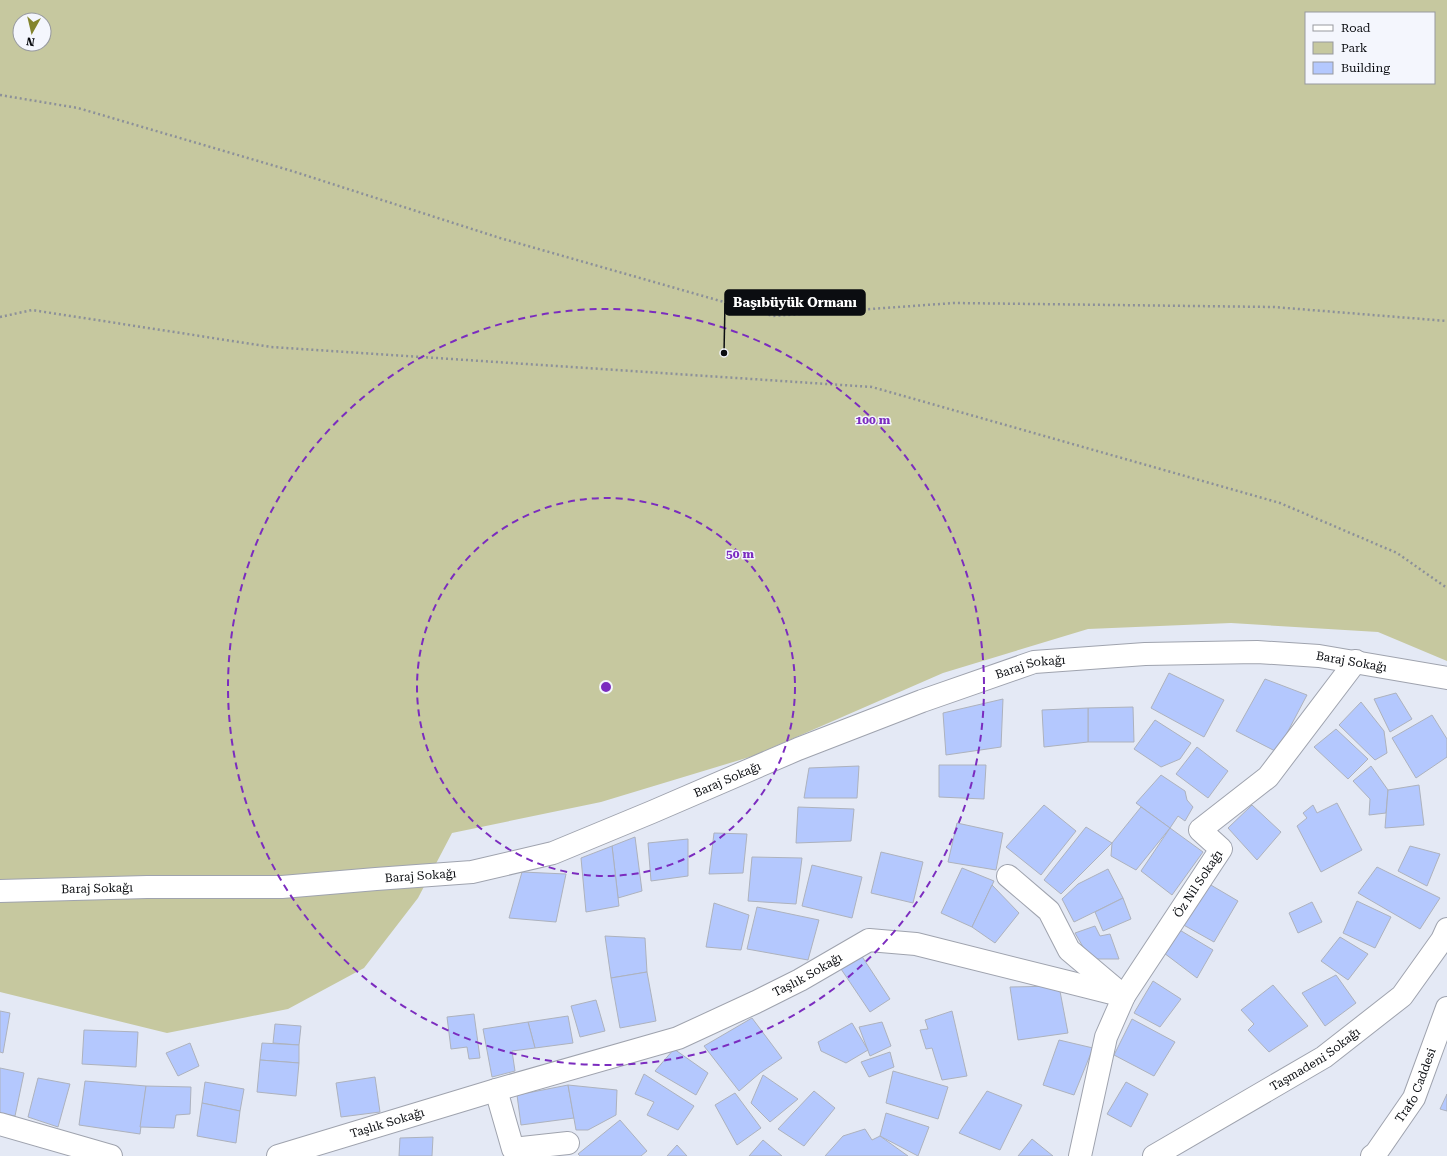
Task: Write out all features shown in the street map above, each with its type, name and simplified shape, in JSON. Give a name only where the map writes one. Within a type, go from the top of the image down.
[{"type":"street","name":"Baraj Sokağı","points":[[0,891],[147,887],[282,888],[472,872],[553,852],[652,812],[798,749],[922,701],[1034,662],[1145,654],[1257,652],[1319,656],[1356,661],[1447,678]]},
{"type":"street","name":"Öz Nil Sokağı","points":[[1080,1156],[1106,1037],[1124,996],[1221,849],[1200,830],[1268,777],[1356,661]]},
{"type":"street","points":[[1008,876],[1049,911],[1069,950],[1124,996]]},
{"type":"street","name":"Taşmadeni Sokağı","points":[[1154,1156],[1330,1052],[1402,996],[1442,940],[1447,930]]},
{"type":"street","name":"Taşlık Sokağı","points":[[278,1156],[496,1090],[678,1038],[800,980],[869,940],[916,944],[1124,996]]},
{"type":"street","name":"Trafo Caddesi","points":[[1372,1156],[1376,1153],[1414,1098],[1447,1008]]},
{"type":"street","points":[[496,1090],[513,1149],[568,1143]]},
{"type":"street","points":[[0,1124],[111,1156]]},
{"type":"path","points":[[0,95],[78,108],[292,171],[500,238],[773,316],[954,303],[1274,307],[1447,321]]},
{"type":"path","points":[[0,317],[32,310],[271,347],[872,387],[1280,502],[1397,553],[1447,588]]},
{"type":"green space","points":[[0,0],[1447,0],[1447,661],[1378,632],[1231,623],[1088,629],[943,673],[753,756],[601,802],[452,833],[418,898],[364,968],[288,1009],[167,1033],[0,992]]},
{"type":"building","points":[[1169,673],[1224,700],[1204,737],[1151,708]]},
{"type":"building","points":[[1265,679],[1307,695],[1277,752],[1236,731]]},
{"type":"building","points":[[1396,693],[1412,719],[1390,732],[1374,699]]},
{"type":"building","points":[[1003,699],[1001,747],[946,755],[943,713]]},
{"type":"building","points":[[1361,702],[1384,731],[1387,753],[1375,760],[1339,725]]},
{"type":"building","points":[[1133,707],[1134,742],[1088,742],[1088,708]]},
{"type":"building","points":[[1088,708],[1088,742],[1044,747],[1042,710]]},
{"type":"building","points":[[1432,715],[1447,739],[1447,757],[1416,778],[1392,738]]},
{"type":"building","points":[[1155,720],[1191,743],[1180,759],[1161,767],[1134,749]]},
{"type":"building","points":[[1336,729],[1368,759],[1348,779],[1314,747]]},
{"type":"building","points":[[1197,747],[1228,771],[1208,798],[1176,774]]},
{"type":"building","points":[[939,765],[986,765],[984,799],[939,797]]},
{"type":"building","points":[[859,766],[857,798],[804,798],[809,768]]},
{"type":"building","points":[[1371,766],[1388,790],[1386,813],[1369,815],[1370,799],[1353,781]]},
{"type":"building","points":[[1161,775],[1185,791],[1187,800],[1193,807],[1185,821],[1178,816],[1170,828],[1136,803]]},
{"type":"building","points":[[1419,785],[1424,825],[1385,828],[1388,790]]},
{"type":"building","points":[[1337,803],[1362,850],[1321,872],[1297,826],[1307,818],[1303,813],[1313,805],[1317,813]]},
{"type":"building","points":[[1044,805],[1076,831],[1041,875],[1006,847]]},
{"type":"building","points":[[1252,805],[1281,832],[1257,860],[1228,828]]},
{"type":"building","points":[[798,807],[854,809],[851,841],[796,843]]},
{"type":"building","points":[[1141,807],[1170,828],[1136,870],[1111,856],[1112,843]]},
{"type":"building","points":[[957,823],[1003,833],[996,870],[948,862]]},
{"type":"building","points":[[1086,827],[1112,843],[1061,894],[1044,880]]},
{"type":"building","points":[[1170,828],[1203,852],[1172,895],[1141,871]]},
{"type":"building","points":[[714,833],[747,834],[743,873],[709,874]]},
{"type":"building","points":[[635,837],[642,891],[618,898],[612,846]]},
{"type":"building","points":[[688,839],[688,876],[651,881],[648,843]]},
{"type":"building","points":[[612,846],[619,906],[586,912],[581,858]]},
{"type":"building","points":[[1410,846],[1440,854],[1427,886],[1398,871]]},
{"type":"building","points":[[881,852],[923,862],[913,903],[871,893]]},
{"type":"building","points":[[752,857],[802,858],[796,904],[748,901]]},
{"type":"building","points":[[812,865],[862,877],[852,918],[802,906]]},
{"type":"building","points":[[1377,867],[1440,898],[1420,929],[1358,893]]},
{"type":"building","points":[[962,868],[994,881],[972,927],[941,913]]},
{"type":"building","points":[[1108,869],[1123,898],[1074,922],[1062,899],[1078,884]]},
{"type":"building","points":[[522,872],[566,874],[556,922],[509,918]]},
{"type":"building","points":[[1204,881],[1238,901],[1214,942],[1180,923]]},
{"type":"building","points":[[992,885],[1019,913],[995,943],[972,927]]},
{"type":"building","points":[[1123,898],[1131,919],[1103,931],[1095,912]]},
{"type":"building","points":[[1357,901],[1391,917],[1375,948],[1343,933]]},
{"type":"building","points":[[1312,902],[1322,922],[1298,933],[1289,913]]},
{"type":"building","points":[[714,903],[749,915],[741,950],[706,947]]},
{"type":"building","points":[[757,907],[819,920],[808,960],[747,949]]},
{"type":"building","points":[[1095,926],[1100,936],[1110,934],[1119,959],[1090,959],[1075,933]]},
{"type":"building","points":[[1178,929],[1213,950],[1197,978],[1164,953]]},
{"type":"building","points":[[605,936],[645,938],[647,972],[611,978]]},
{"type":"building","points":[[1340,937],[1368,954],[1348,980],[1321,961]]},
{"type":"building","points":[[861,955],[890,999],[870,1012],[841,969]]},
{"type":"building","points":[[647,972],[656,1021],[620,1028],[611,978]]},
{"type":"building","points":[[1336,975],[1356,1003],[1325,1026],[1302,993]]},
{"type":"building","points":[[1153,981],[1181,999],[1160,1027],[1134,1013]]},
{"type":"building","points":[[1273,985],[1308,1026],[1269,1052],[1248,1030],[1254,1024],[1241,1010]]},
{"type":"building","points":[[1059,986],[1068,1033],[1018,1040],[1010,987]]},
{"type":"building","points":[[596,1000],[605,1031],[580,1037],[571,1006]]},
{"type":"building","points":[[0,1011],[10,1013],[3,1053],[0,1052]]},
{"type":"building","points":[[952,1011],[967,1076],[942,1080],[932,1048],[926,1049],[920,1030],[928,1029],[925,1020]]},
{"type":"building","points":[[474,1014],[480,1058],[469,1059],[467,1047],[451,1049],[447,1017]]},
{"type":"building","points":[[568,1016],[573,1043],[535,1048],[528,1022]]},
{"type":"building","points":[[752,1018],[782,1058],[760,1073],[739,1091],[704,1046]]},
{"type":"building","points":[[1132,1019],[1175,1042],[1154,1076],[1114,1055]]},
{"type":"building","points":[[528,1022],[535,1048],[512,1051],[515,1071],[492,1077],[483,1029]]},
{"type":"building","points":[[882,1022],[891,1046],[870,1056],[859,1027]]},
{"type":"building","points":[[852,1023],[868,1050],[846,1063],[821,1051],[818,1042]]},
{"type":"building","points":[[275,1024],[301,1026],[299,1045],[273,1043]]},
{"type":"building","points":[[84,1030],[138,1032],[136,1067],[82,1064]]},
{"type":"building","points":[[1059,1040],[1093,1048],[1074,1095],[1043,1085]]},
{"type":"building","points":[[190,1043],[199,1066],[178,1076],[166,1053]]},
{"type":"building","points":[[262,1043],[299,1045],[299,1063],[260,1060]]},
{"type":"building","points":[[674,1049],[708,1073],[696,1095],[655,1071]]},
{"type":"building","points":[[890,1052],[894,1067],[869,1077],[861,1062]]},
{"type":"building","points":[[260,1060],[299,1063],[296,1096],[257,1092]]},
{"type":"building","points":[[0,1068],[24,1073],[15,1116],[0,1113]]},
{"type":"building","points":[[893,1071],[948,1087],[938,1119],[886,1103]]},
{"type":"building","points":[[644,1074],[694,1106],[678,1130],[647,1115],[654,1102],[635,1094]]},
{"type":"building","points":[[763,1075],[798,1099],[770,1122],[751,1103]]},
{"type":"building","points":[[375,1077],[380,1112],[341,1117],[336,1083]]},
{"type":"building","points":[[38,1078],[70,1084],[58,1127],[28,1117]]},
{"type":"building","points":[[85,1081],[146,1086],[140,1134],[79,1125]]},
{"type":"building","points":[[205,1082],[244,1089],[240,1111],[202,1103]]},
{"type":"building","points":[[1126,1082],[1148,1094],[1131,1127],[1107,1114]]},
{"type":"building","points":[[568,1085],[574,1118],[521,1125],[517,1095]]},
{"type":"building","points":[[568,1085],[617,1090],[616,1115],[588,1130],[576,1130]]},
{"type":"building","points":[[146,1086],[191,1087],[190,1114],[176,1115],[174,1128],[140,1127]]},
{"type":"building","points":[[814,1091],[835,1108],[804,1146],[778,1129]]},
{"type":"building","points":[[987,1091],[1022,1105],[1000,1150],[959,1133]]},
{"type":"building","points":[[735,1093],[761,1128],[737,1145],[715,1105]]},
{"type":"building","points":[[1447,1094],[1447,1111],[1440,1109]]},
{"type":"building","points":[[202,1103],[240,1111],[236,1143],[197,1136]]},
{"type":"building","points":[[886,1113],[929,1127],[918,1156],[880,1136]]},
{"type":"building","points":[[620,1120],[647,1151],[641,1156],[580,1156],[578,1154]]},
{"type":"building","points":[[865,1129],[872,1140],[880,1136],[908,1156],[825,1156],[843,1136]]},
{"type":"building","points":[[433,1137],[432,1156],[399,1156],[400,1138]]},
{"type":"building","points":[[1032,1139],[1053,1156],[1018,1156]]},
{"type":"building","points":[[763,1140],[782,1156],[749,1156]]},
{"type":"building","points":[[677,1145],[687,1156],[667,1156]]},
{"type":"place","name":"Başıbüyük Ormanı","points":[[724,353]]}]
